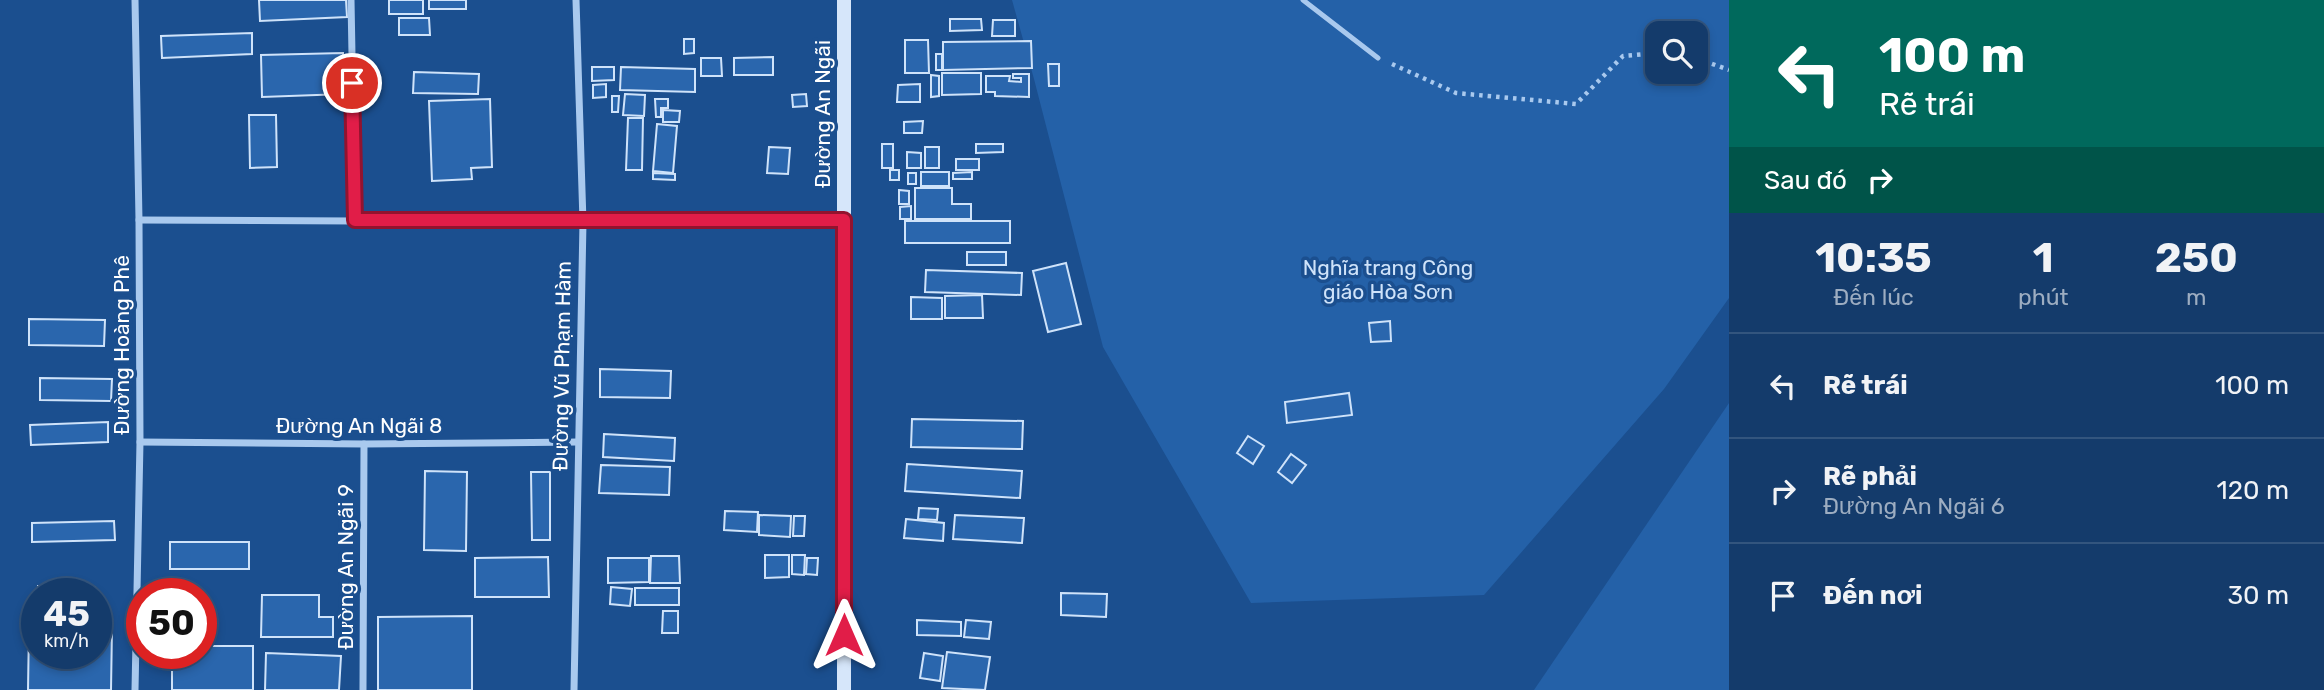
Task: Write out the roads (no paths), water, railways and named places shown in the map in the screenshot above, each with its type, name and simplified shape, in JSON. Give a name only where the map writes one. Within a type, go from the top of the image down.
[{"type":"main road","name":"Đường An Ngãi","points":[[844,0],[844,690]]},
{"type":"street","name":"Đường Hoàng Phê","points":[[135,0],[140,442],[135,690]]},
{"type":"street","points":[[351,0],[355,220]]},
{"type":"street","name":"Đường Vũ Phạm Hàm","points":[[574,690],[583,222],[576,0]]},
{"type":"street","points":[[139,220],[844,220]]},
{"type":"street","name":"Đường An Ngãi 8","points":[[140,442],[578,442]]},
{"type":"street","name":"Đường An Ngãi 9","points":[[363,690],[364,444]]},
{"type":"lane","points":[[1303,0],[1378,58]]},
{"type":"park label","name":"Nghĩa trang Công giáo Hòa Sơn","points":[[1388,280]]}]
